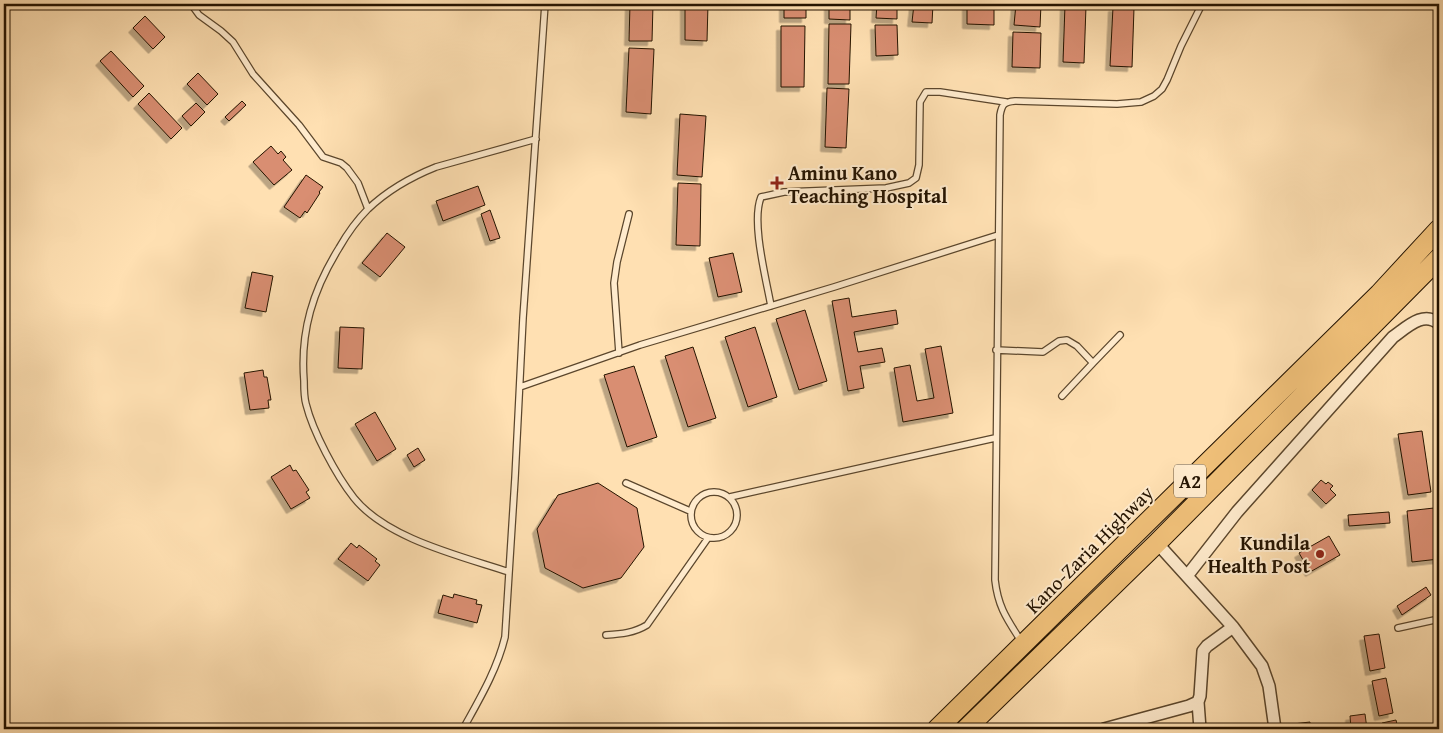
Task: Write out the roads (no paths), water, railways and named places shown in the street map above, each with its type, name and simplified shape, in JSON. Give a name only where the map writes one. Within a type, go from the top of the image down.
[{"type":"highway","name":"Kano-Zaria Highway","points":[[937,729],[1379,294],[1439,229]]},
{"type":"highway","name":"Kano-Zaria Highway","points":[[966,729],[1157,543],[1439,258]]},
{"type":"street","points":[[1187,576],[1237,512],[1393,337],[1415,321],[1424,318],[1434,319],[1439,324]]},
{"type":"street","points":[[1157,543],[1233,627],[1266,672],[1275,729]]},
{"type":"street","points":[[1200,729],[1198,702],[1203,651],[1233,627]]},
{"type":"street","points":[[1104,729],[1198,702]]},
{"type":"lane","points":[[192,4],[199,15],[222,30],[233,42],[253,74],[299,125],[323,156],[347,168],[358,183],[368,209]]},
{"type":"lane","points":[[463,729],[502,652],[505,638],[523,318],[545,4]]},
{"type":"lane","points":[[771,306],[759,233],[758,207],[761,197],[784,192],[886,188],[910,184],[916,178],[919,165],[920,102],[926,92],[940,92],[1006,102],[1117,104],[1141,102],[1154,96],[1162,89],[1202,4]]},
{"type":"lane","points":[[1006,102],[1002,105],[1000,115],[994,557],[996,594],[1002,611],[1023,644]]},
{"type":"lane","points":[[510,572],[422,544],[379,521],[354,499],[328,458],[305,402],[302,364],[303,344],[312,300],[324,271],[345,237],[368,209],[402,182],[420,173],[536,139]]},
{"type":"lane","points":[[619,353],[614,283],[617,262],[629,214]]},
{"type":"lane","points":[[520,387],[619,353],[998,235]]},
{"type":"lane","points":[[1062,396],[1120,335]]},
{"type":"lane","points":[[996,350],[1043,352],[1059,341],[1067,340],[1077,346],[1093,363]]},
{"type":"lane","points":[[730,497],[995,438]]},
{"type":"lane","points":[[626,483],[690,510]]},
{"type":"lane","points":[[719,491],[730,497],[737,514],[737,520],[731,531],[721,538],[708,538],[698,532],[691,522],[690,510],[696,498],[706,492],[719,491]]},
{"type":"lane","points":[[606,635],[622,634],[638,630],[647,625],[708,538]]},
{"type":"lane","points":[[1398,628],[1439,619]]},
{"type":"place","name":"Aminu Kano Teaching Hospital","points":[[777,183]]},
{"type":"place","name":"Kundila Health Post","points":[[1320,554]]}]
